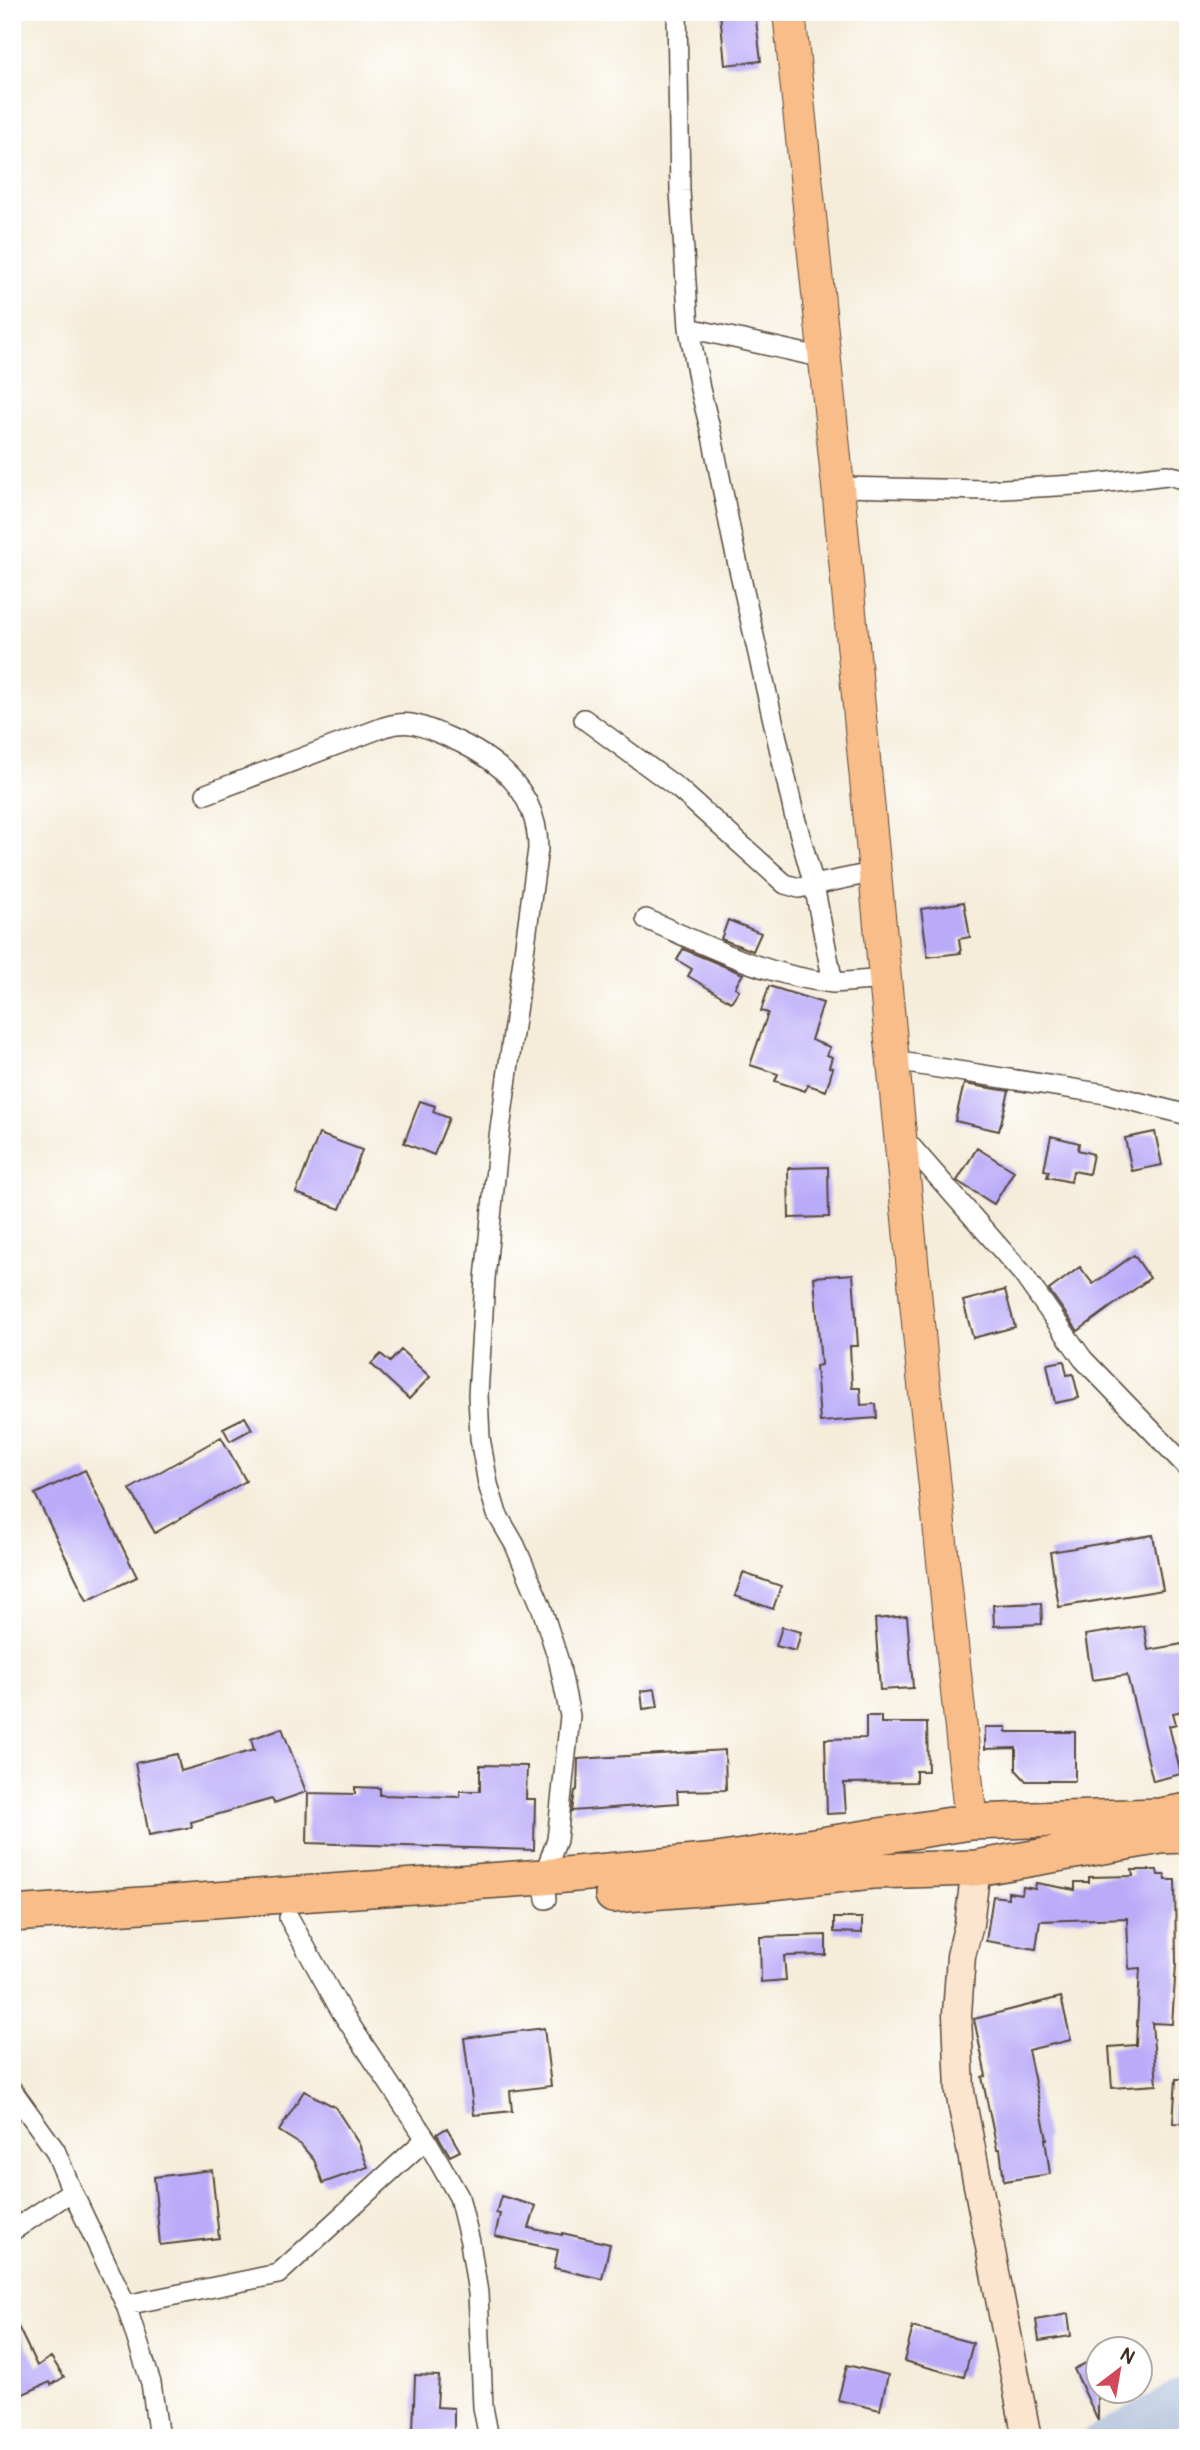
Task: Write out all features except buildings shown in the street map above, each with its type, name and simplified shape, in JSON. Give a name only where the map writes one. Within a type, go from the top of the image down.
[{"type":"highway","points":[[717,1874],[912,1831],[971,1822],[1019,1820],[1174,1824]]},
{"type":"highway","points":[[1019,1820],[1022,1860]]},
{"type":"highway","points":[[12,1914],[545,1888],[717,1874],[976,1868],[1022,1860],[1174,1824]]},
{"type":"highway","points":[[912,1831],[910,1856],[914,1870]]},
{"type":"highway","points":[[12,1938],[289,1918],[545,1888]]},
{"type":"main road","points":[[789,12],[887,979],[926,1402],[971,1822]]},
{"type":"street","points":[[677,12],[680,191],[689,328],[763,679],[794,814],[814,885],[833,983]]},
{"type":"street","points":[[689,328],[824,358]]},
{"type":"street","points":[[838,487],[987,490],[1092,484],[1167,475],[1188,480]]},
{"type":"street","points":[[584,719],[679,789],[779,881],[799,888],[876,872]]},
{"type":"street","points":[[206,794],[399,722],[452,738],[490,759],[507,772],[534,815],[538,849],[499,1137],[485,1279],[478,1395],[480,1438],[491,1494],[497,1514],[515,1545],[541,1606],[559,1662],[570,1716],[557,1840],[545,1888]]},
{"type":"street","points":[[646,919],[752,966],[785,976],[833,983],[887,979]]},
{"type":"street","points":[[894,1060],[1105,1094],[1188,1115]]},
{"type":"street","points":[[901,1135],[1022,1273],[1083,1359],[1188,1468]]},
{"type":"street","points":[[976,1868],[961,1956],[957,2014],[960,2092],[1027,2438]]},
{"type":"street","points":[[289,1918],[341,2011],[426,2139],[459,2197],[466,2221],[478,2293],[483,2407],[489,2438]]},
{"type":"street","points":[[12,2090],[55,2150],[126,2305],[151,2383],[159,2438]]},
{"type":"street","points":[[126,2305],[278,2274],[426,2139]]},
{"type":"street","points":[[12,2231],[72,2191]]},
{"type":"shaded area","points":[[1188,2374],[1188,2438],[1071,2438],[1133,2404],[1154,2404],[1154,2393]]}]
